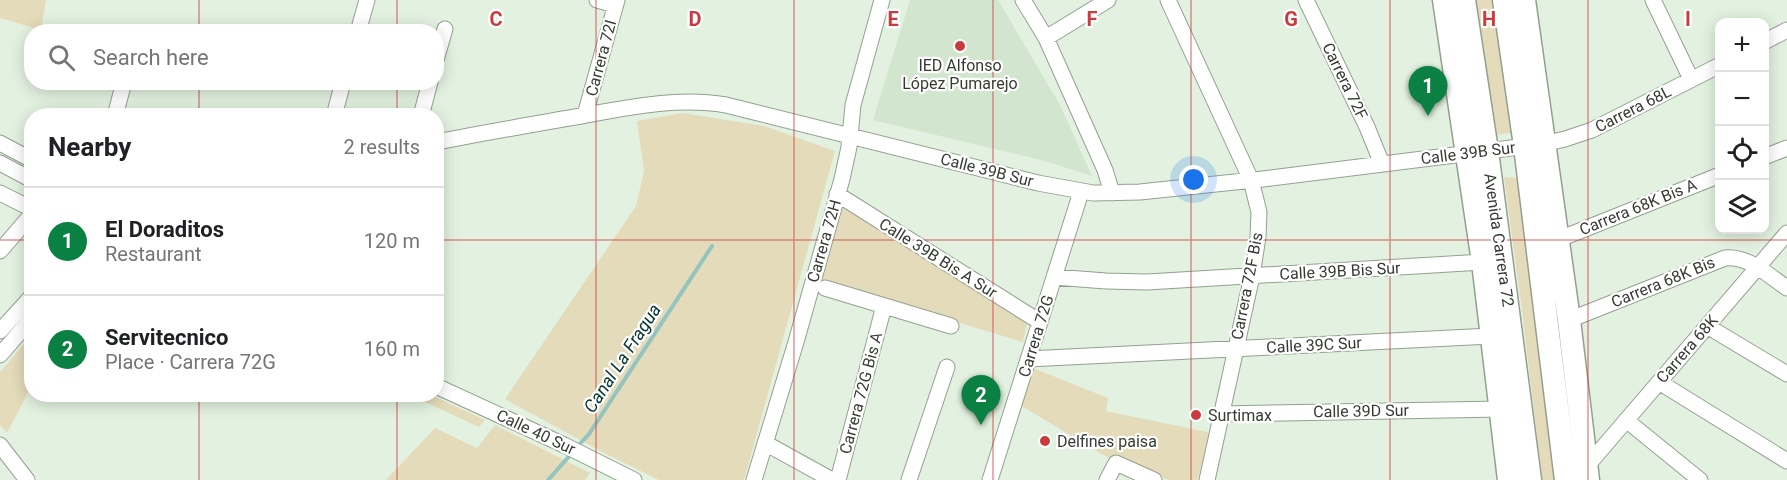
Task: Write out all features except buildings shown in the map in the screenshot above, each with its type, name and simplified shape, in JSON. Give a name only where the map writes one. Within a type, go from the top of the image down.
[{"type":"highway","name":"Avenida Carrera 72","points":[[1444,0],[1477,152],[1519,386],[1530,480]]},
{"type":"highway","name":"Avenida Carrera 72","points":[[1464,0],[1477,152],[1483,262],[1509,480]]},
{"type":"highway","points":[[1504,0],[1534,145],[1557,240],[1588,473]]},
{"type":"highway","points":[[1524,0],[1534,145],[1566,480]]},
{"type":"highway","points":[[1491,336],[1519,386]]},
{"type":"street","points":[[360,24],[367,0]]},
{"type":"street","points":[[597,0],[616,3]]},
{"type":"street","name":"Carrera 72H","points":[[754,480],[796,342],[848,155],[855,97],[882,0]]},
{"type":"street","points":[[1023,0],[1046,38],[1105,170],[1112,194]]},
{"type":"street","points":[[1046,38],[1108,0]]},
{"type":"street","name":"Carrera 72F Bis","points":[[1168,0],[1251,180],[1258,202],[1260,223],[1252,276],[1207,480]]},
{"type":"street","name":"Carrera 72F","points":[[1306,0],[1367,126],[1382,164]]},
{"type":"street","points":[[1653,0],[1691,79]]},
{"type":"street","name":"Carrera 72I","points":[[585,115],[616,3]]},
{"type":"street","points":[[1769,39],[1787,30]]},
{"type":"street","name":"Carrera 68L","points":[[1534,145],[1592,130],[1715,67]]},
{"type":"street","points":[[117,108],[122,90]]},
{"type":"street","points":[[336,108],[341,90]]},
{"type":"street","points":[[423,108],[428,90]]},
{"type":"street","name":"Calle 39B Sur","points":[[444,141],[649,104],[708,102],[1081,192],[1112,194],[1251,180],[1534,145]]},
{"type":"street","points":[[0,143],[24,156]]},
{"type":"street","points":[[1769,155],[1787,148]]},
{"type":"street","points":[[0,164],[24,176]]},
{"type":"street","name":"Carrera 68K Bis A","points":[[1557,240],[1715,177]]},
{"type":"street","name":"Carrera 72G","points":[[990,480],[1081,192]]},
{"type":"street","points":[[0,193],[24,207]]},
{"type":"street","name":"Calle 39B Bis A Sur","points":[[837,194],[1040,322]]},
{"type":"street","points":[[0,251],[24,222]]},
{"type":"street","name":"Carrera 68K","points":[[1588,473],[1626,420],[1787,233]]},
{"type":"street","name":"Carrera 68K Bis","points":[[1569,320],[1725,258],[1737,257],[1787,288]]},
{"type":"street","name":"Calle 39B Bis Sur","points":[[1054,277],[1147,282],[1483,262]]},
{"type":"street","points":[[825,288],[951,326]]},
{"type":"street","points":[[0,331],[24,305]]},
{"type":"street","name":"Carrera 72G Bis A","points":[[838,480],[884,306]]},
{"type":"street","points":[[1707,326],[1787,374]]},
{"type":"street","points":[[0,355],[24,327]]},
{"type":"street","name":"Calle 39C Sur","points":[[1028,359],[1491,336]]},
{"type":"street","points":[[909,480],[947,367]]},
{"type":"street","points":[[1659,381],[1787,461]]},
{"type":"street","name":"Calle 40 Sur","points":[[444,390],[634,480]]},
{"type":"street","name":"Calle 39D Sur","points":[[1221,414],[1501,409]]},
{"type":"street","points":[[1626,420],[1700,480]]},
{"type":"street","points":[[765,443],[832,480]]},
{"type":"street","points":[[0,445],[27,480]]},
{"type":"street","points":[[1107,480],[1116,463],[1154,480]]},
{"type":"shaded area","points":[[0,0],[46,0],[42,24],[24,25],[0,18]]},
{"type":"shaded area","name":"IED Alfonso López Pumarejo","points":[[910,0],[998,0],[1060,105],[1092,176],[1045,161],[873,120]]},
{"type":"shaded area","points":[[1475,0],[1497,0],[1516,132],[1496,135]]},
{"type":"shaded area","points":[[683,113],[764,126],[835,151],[744,480],[659,480],[505,399],[636,206],[644,171],[637,121]]},
{"type":"shaded area","points":[[1504,177],[1521,178],[1560,480],[1542,480]]},
{"type":"shaded area","points":[[842,204],[1027,324],[1023,342],[821,281]]},
{"type":"shaded area","points":[[24,344],[24,400],[7,433],[0,425],[0,372]]},
{"type":"shaded area","points":[[1033,368],[1108,398],[1106,411],[1212,433],[1197,480],[1169,480],[1110,459],[1020,405]]},
{"type":"shaded area","points":[[444,401],[485,420],[479,427],[425,402]]},
{"type":"shaded area","points":[[495,425],[590,473],[585,480],[386,480],[435,428],[477,448]]},
{"type":"waterway","name":"Canal La Fragua","points":[[577,447],[589,434],[712,246]]},
{"type":"waterway","name":"Canal La Fragua","points":[[548,480],[572,453]]},
{"type":"place","name":"IED Alfonso López Pumarejo","points":[[960,46]]},
{"type":"place","name":"El Doraditos","points":[[1428,116]]},
{"type":"place","name":"Surtimax","points":[[1196,415]]},
{"type":"place","name":"Servitecnico","points":[[981,425]]},
{"type":"place","name":"Delfines paisa","points":[[1045,441]]}]
